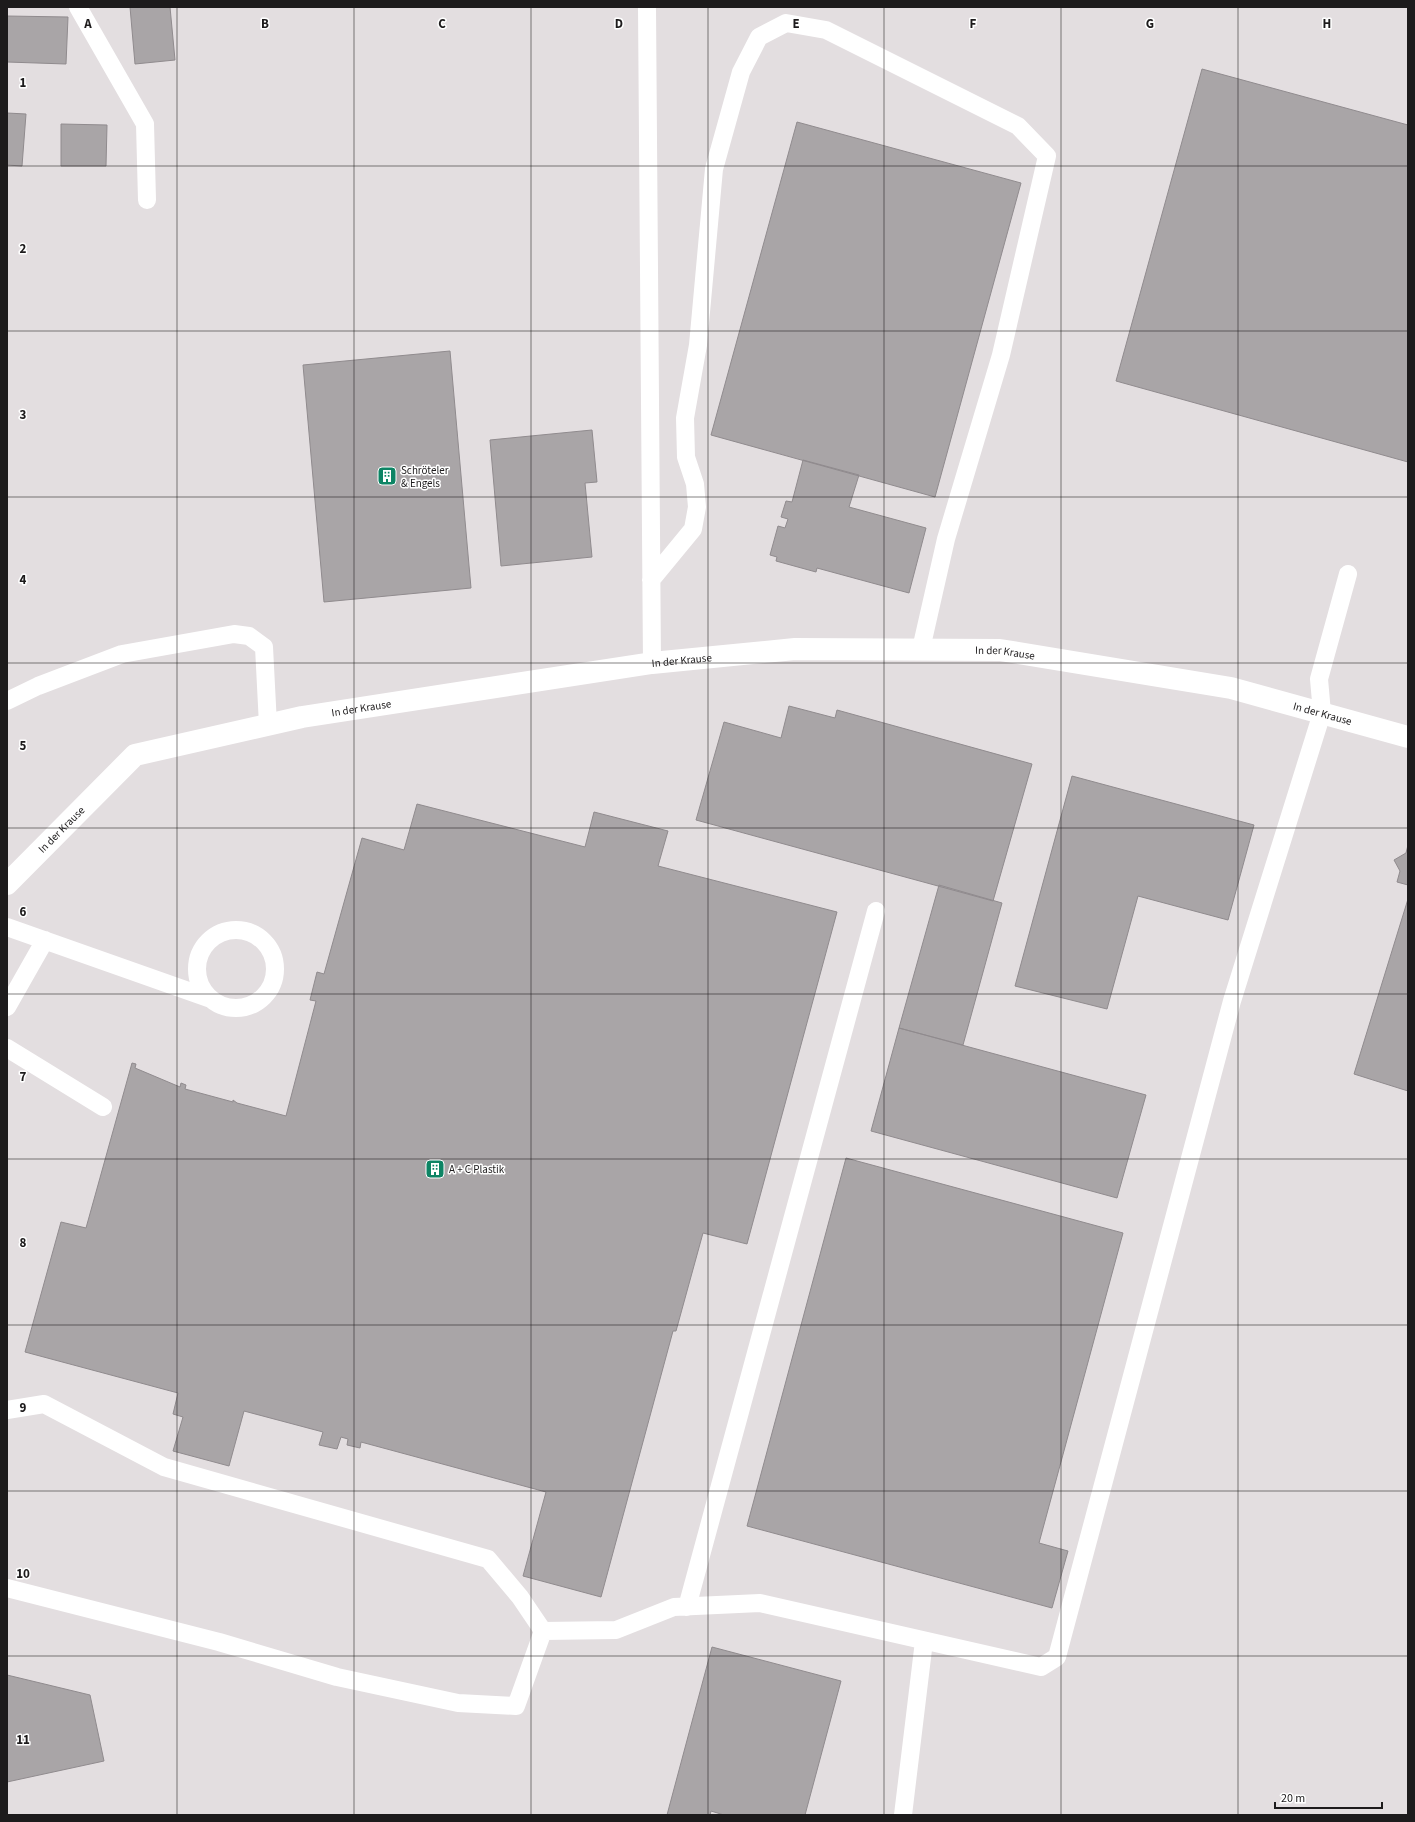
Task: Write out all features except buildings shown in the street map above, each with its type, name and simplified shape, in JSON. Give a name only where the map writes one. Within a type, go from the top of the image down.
[{"type":"street","name":"In der Krause","points":[[7,884],[135,755],[302,716],[652,663],[795,649],[1000,650],[1231,688],[1408,737]]},
{"type":"lane","points":[[78,7],[145,124],[147,200]]},
{"type":"lane","points":[[646,7],[652,663]]},
{"type":"lane","points":[[651,580],[693,530],[698,507],[696,484],[686,457],[685,418],[698,345],[714,169],[741,72],[759,37],[786,22],[826,30],[1018,126],[1047,156],[1001,355],[946,539],[921,649]]},
{"type":"lane","points":[[543,1632],[616,1630],[674,1607],[760,1603],[1041,1667],[1057,1657],[1232,1000],[1322,713],[1319,679],[1348,574]]},
{"type":"lane","points":[[7,701],[38,686],[122,654],[234,634],[248,636],[264,647],[268,725]]},
{"type":"lane","points":[[687,1606],[876,911]]},
{"type":"lane","points":[[7,927],[211,1000],[223,1006],[236,1008],[249,1006],[261,1000],[270,990],[275,978],[274,958],[272,952],[265,942],[255,934],[243,930],[230,930],[218,934],[208,942],[201,953],[197,965],[198,978],[203,990],[211,1000]]},
{"type":"lane","points":[[7,1007],[44,940]]},
{"type":"lane","points":[[7,1048],[103,1107]]},
{"type":"lane","points":[[7,1410],[44,1404],[164,1467],[488,1559],[520,1597],[543,1632]]},
{"type":"lane","points":[[7,1588],[219,1642],[337,1677],[458,1703],[516,1706],[543,1632]]},
{"type":"lane","points":[[903,1815],[924,1641]]},
{"type":"place","name":"Schröteler & Engels","points":[[387,476]]},
{"type":"place","name":"A + C Plastik","points":[[435,1169]]}]
